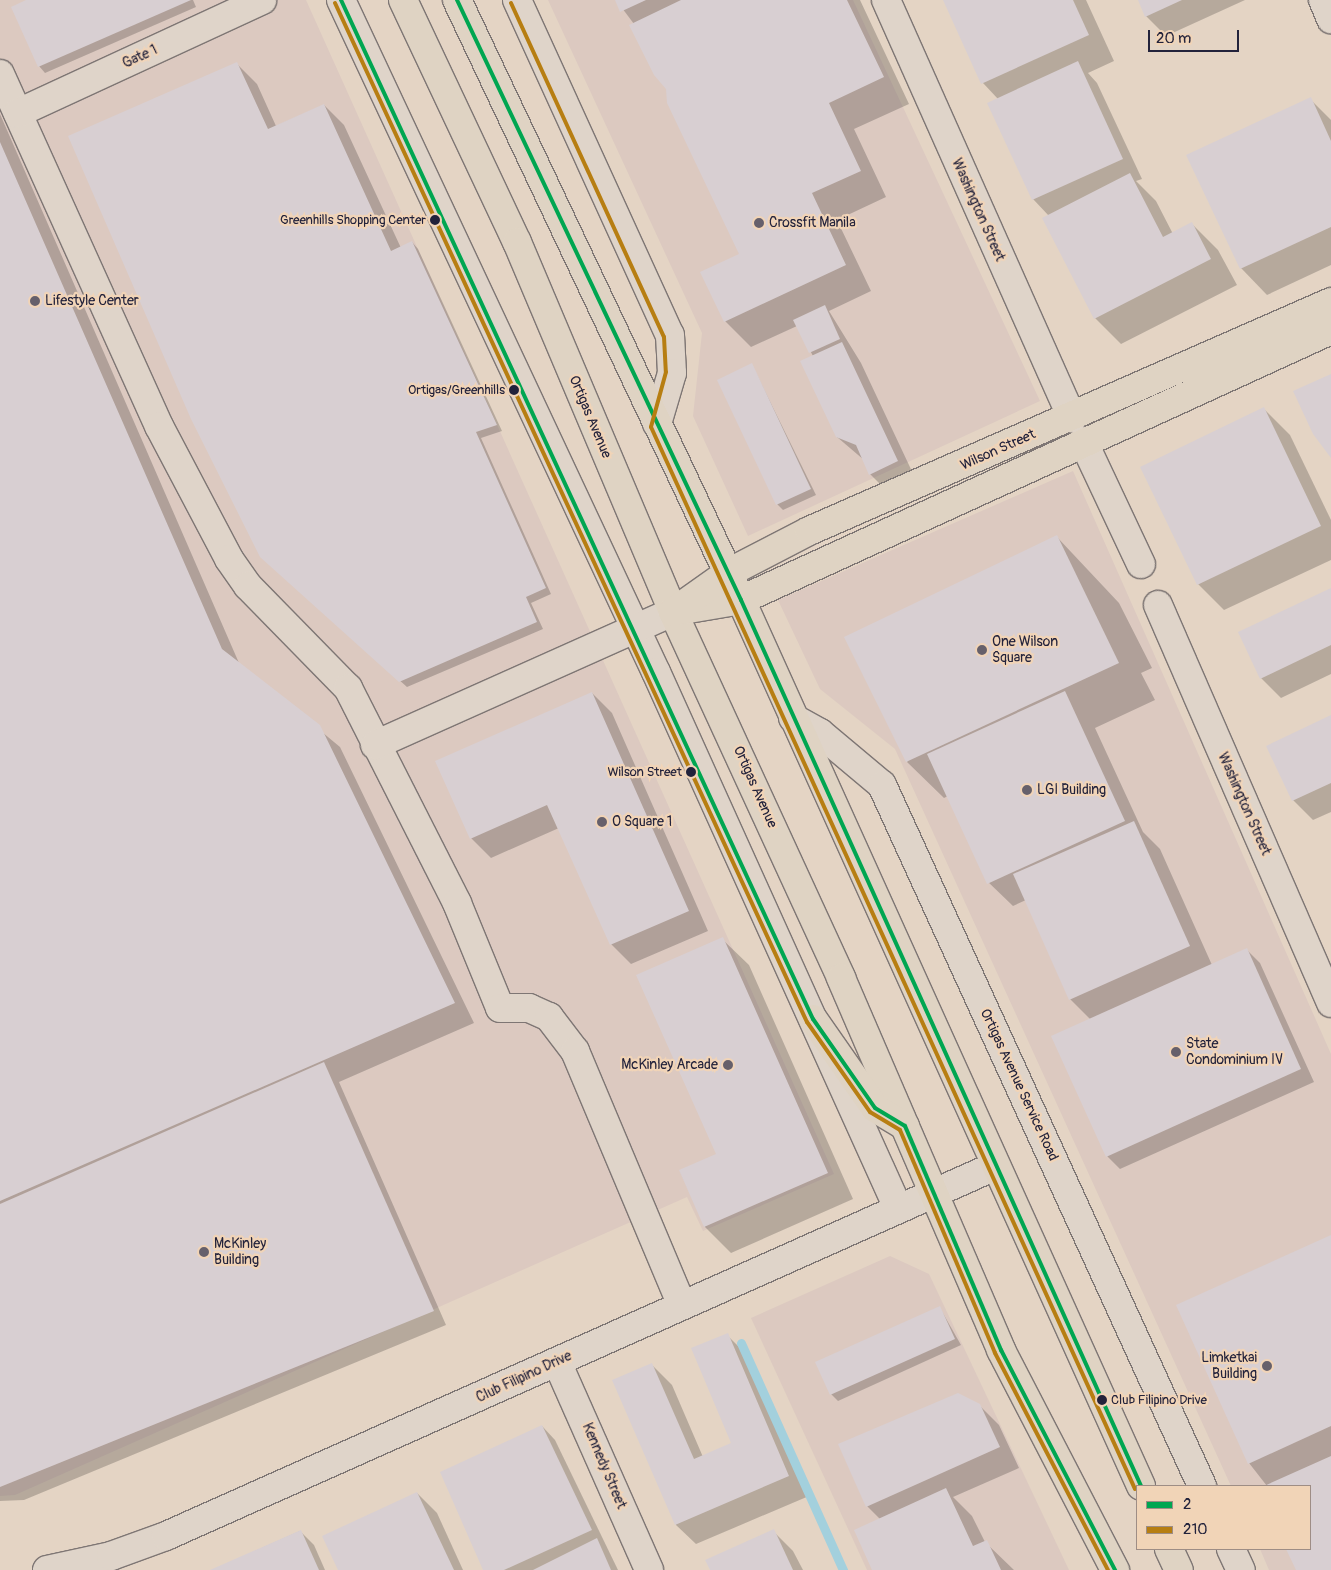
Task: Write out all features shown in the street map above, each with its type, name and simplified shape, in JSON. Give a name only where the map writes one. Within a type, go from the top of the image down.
[{"type":"main road","name":"Ortigas Avenue","points":[[403,0],[516,242],[673,612],[905,1126],[1001,1350],[1115,1570]]},
{"type":"main road","points":[[457,0],[741,600],[1141,1485]]},
{"type":"main road","name":"Wilson Street","points":[[673,612],[741,600],[1331,302]]},
{"type":"main road","name":"Wilson Street","points":[[673,612],[728,573],[809,531],[1020,441],[1077,430],[1331,330]]},
{"type":"main road","points":[[813,1019],[875,1108],[905,1126]]},
{"type":"main road","points":[[1169,1550],[1179,1570]]},
{"type":"street","name":"Gate 1","points":[[18,113],[262,0]]},
{"type":"street","points":[[341,0],[634,630],[898,1208]]},
{"type":"street","points":[[516,0],[670,335],[672,373],[657,424]]},
{"type":"street","name":"Washington Street","points":[[886,0],[1077,430],[1141,564]]},
{"type":"street","points":[[1323,0],[1331,20]]},
{"type":"street","points":[[0,74],[158,426],[229,558],[248,586],[348,688],[375,745],[457,903],[500,1008],[529,1008],[549,1017],[575,1051],[682,1305]]},
{"type":"street","name":"Washington Street","points":[[1158,605],[1331,1003]]},
{"type":"street","name":"Wilson Street","points":[[375,745],[673,612]]},
{"type":"street","name":"Ortigas Avenue Service Road","points":[[793,718],[820,733],[882,785],[1202,1485]]},
{"type":"street","name":"Club Filipino Drive","points":[[47,1570],[111,1556],[166,1536],[995,1166]]},
{"type":"street","name":"Kennedy Street","points":[[557,1362],[649,1570]]},
{"type":"street","points":[[1231,1550],[1240,1570]]},
{"type":"shaded area","name":"Greenhills Shopping Center","points":[[0,0],[306,0],[834,1174],[703,1231],[687,1197],[15,1495],[0,1496]]},
{"type":"shaded area","points":[[548,0],[853,0],[1040,401],[748,536],[693,416],[702,333]]},
{"type":"shaded area","points":[[1073,471],[1331,1054],[1331,1570],[1269,1570],[1260,1550],[1311,1550],[1311,1485],[1231,1485],[895,749],[820,689],[778,600]]},
{"type":"shaded area","points":[[890,1256],[929,1274],[1069,1570],[867,1570],[751,1318]]},
{"type":"building","points":[[26,0],[191,0],[38,67],[11,7]]},
{"type":"building","points":[[615,0],[646,0],[620,12]]},
{"type":"building","points":[[681,0],[847,0],[884,77],[829,103],[861,171],[812,193],[846,265],[724,322],[700,272],[739,254],[667,103],[666,89],[654,75],[629,25]]},
{"type":"building","points":[[943,0],[1073,0],[1089,35],[981,84]]},
{"type":"building","points":[[1138,0],[1182,0],[1145,17]]},
{"type":"building","points":[[1078,61],[1123,159],[1032,200],[987,103]]},
{"type":"building","points":[[237,62],[268,129],[324,104],[391,251],[412,241],[497,425],[476,432],[546,588],[526,597],[537,622],[399,682],[260,557],[191,419],[68,136]]},
{"type":"building","points":[[1311,97],[1331,141],[1331,227],[1240,269],[1186,155]]},
{"type":"building","points":[[0,142],[222,649],[320,725],[455,1003],[0,1201]]},
{"type":"building","points":[[1130,173],[1163,237],[1192,222],[1211,259],[1094,319],[1042,218]]},
{"type":"building","points":[[825,305],[840,339],[809,353],[793,320]]},
{"type":"building","points":[[842,342],[898,461],[869,475],[856,445],[836,437],[800,361]]},
{"type":"building","points":[[752,363],[811,489],[776,505],[717,380]]},
{"type":"building","points":[[1331,374],[1331,458],[1313,434],[1293,391]]},
{"type":"building","points":[[1264,407],[1321,526],[1197,585],[1140,467]]},
{"type":"building","name":"One Wilson Square","points":[[1057,535],[1119,663],[906,762],[844,637]]},
{"type":"building","points":[[1331,588],[1331,645],[1260,679],[1238,632]]},
{"type":"building","name":"LGI Building","points":[[1065,691],[1125,821],[987,884],[927,754]]},
{"type":"building","name":"O Square 1","points":[[592,692],[689,911],[610,945],[547,805],[470,839],[435,761]]},
{"type":"building","points":[[1331,715],[1331,783],[1292,801],[1266,746]]},
{"type":"building","points":[[1134,821],[1190,946],[1069,1000],[1013,874]]},
{"type":"building","name":"McKinley Arcade","points":[[723,937],[828,1173],[704,1227],[679,1170],[716,1154],[636,975]]},
{"type":"building","name":"State Condominium IV","points":[[1247,948],[1301,1069],[1106,1157],[1051,1036]]},
{"type":"building","name":"McKinley Building","points":[[324,1062],[434,1311],[0,1487],[0,1204]]},
{"type":"building","name":"Limketkai Building","points":[[1331,1235],[1331,1426],[1248,1464],[1176,1305]]},
{"type":"building","points":[[940,1306],[955,1339],[830,1395],[815,1362]]},
{"type":"building","points":[[728,1333],[789,1476],[675,1525],[612,1380],[652,1363],[694,1459],[731,1443],[691,1348]]},
{"type":"building","points":[[958,1393],[980,1404],[1000,1447],[866,1507],[838,1444]]},
{"type":"building","points":[[542,1425],[592,1530],[504,1570],[483,1570],[440,1472]]},
{"type":"building","points":[[1331,1456],[1331,1570],[1296,1570],[1286,1550],[1311,1550],[1311,1485],[1266,1485]]},
{"type":"building","points":[[946,1488],[973,1546],[987,1540],[1001,1570],[872,1570],[854,1530]]},
{"type":"building","points":[[417,1492],[454,1570],[338,1570],[322,1536]]},
{"type":"building","points":[[774,1529],[793,1570],[710,1570],[705,1560]]},
{"type":"building","points":[[301,1530],[319,1570],[210,1570]]},
{"type":"building","points":[[597,1538],[611,1570],[533,1570]]},
{"type":"waterway","points":[[741,1343],[843,1570]]},
{"type":"transit line","name":"2","points":[[341,0],[813,1019],[875,1108],[905,1126],[1001,1350],[1115,1570]]},
{"type":"transit line","name":"2","points":[[457,0],[741,600],[1141,1485]]},
{"type":"transit line","name":"210","points":[[335,3],[807,1022],[870,1112],[900,1130],[995,1353],[1108,1570]]},
{"type":"transit line","name":"210","points":[[511,3],[664,337],[666,372],[651,427],[1135,1489]]},
{"type":"place","name":"Greenhills Shopping Center","points":[[435,220]]},
{"type":"place","name":"Crossfit Manila","points":[[759,223]]},
{"type":"place","name":"Lifestyle Center","points":[[35,301]]},
{"type":"place","name":"Ortigas/Greenhills","points":[[514,390]]},
{"type":"place","name":"One Wilson Square","points":[[982,650]]},
{"type":"place","name":"Wilson Street","points":[[691,772]]},
{"type":"place","name":"LGI Building","points":[[1027,790]]},
{"type":"place","name":"O Square 1","points":[[602,822]]},
{"type":"place","name":"State Condominium IV","points":[[1176,1052]]},
{"type":"place","name":"McKinley Arcade","points":[[728,1065]]},
{"type":"place","name":"McKinley Building","points":[[204,1252]]},
{"type":"place","name":"Limketkai Building","points":[[1267,1366]]},
{"type":"place","name":"Club Filipino Drive","points":[[1102,1400]]}]
